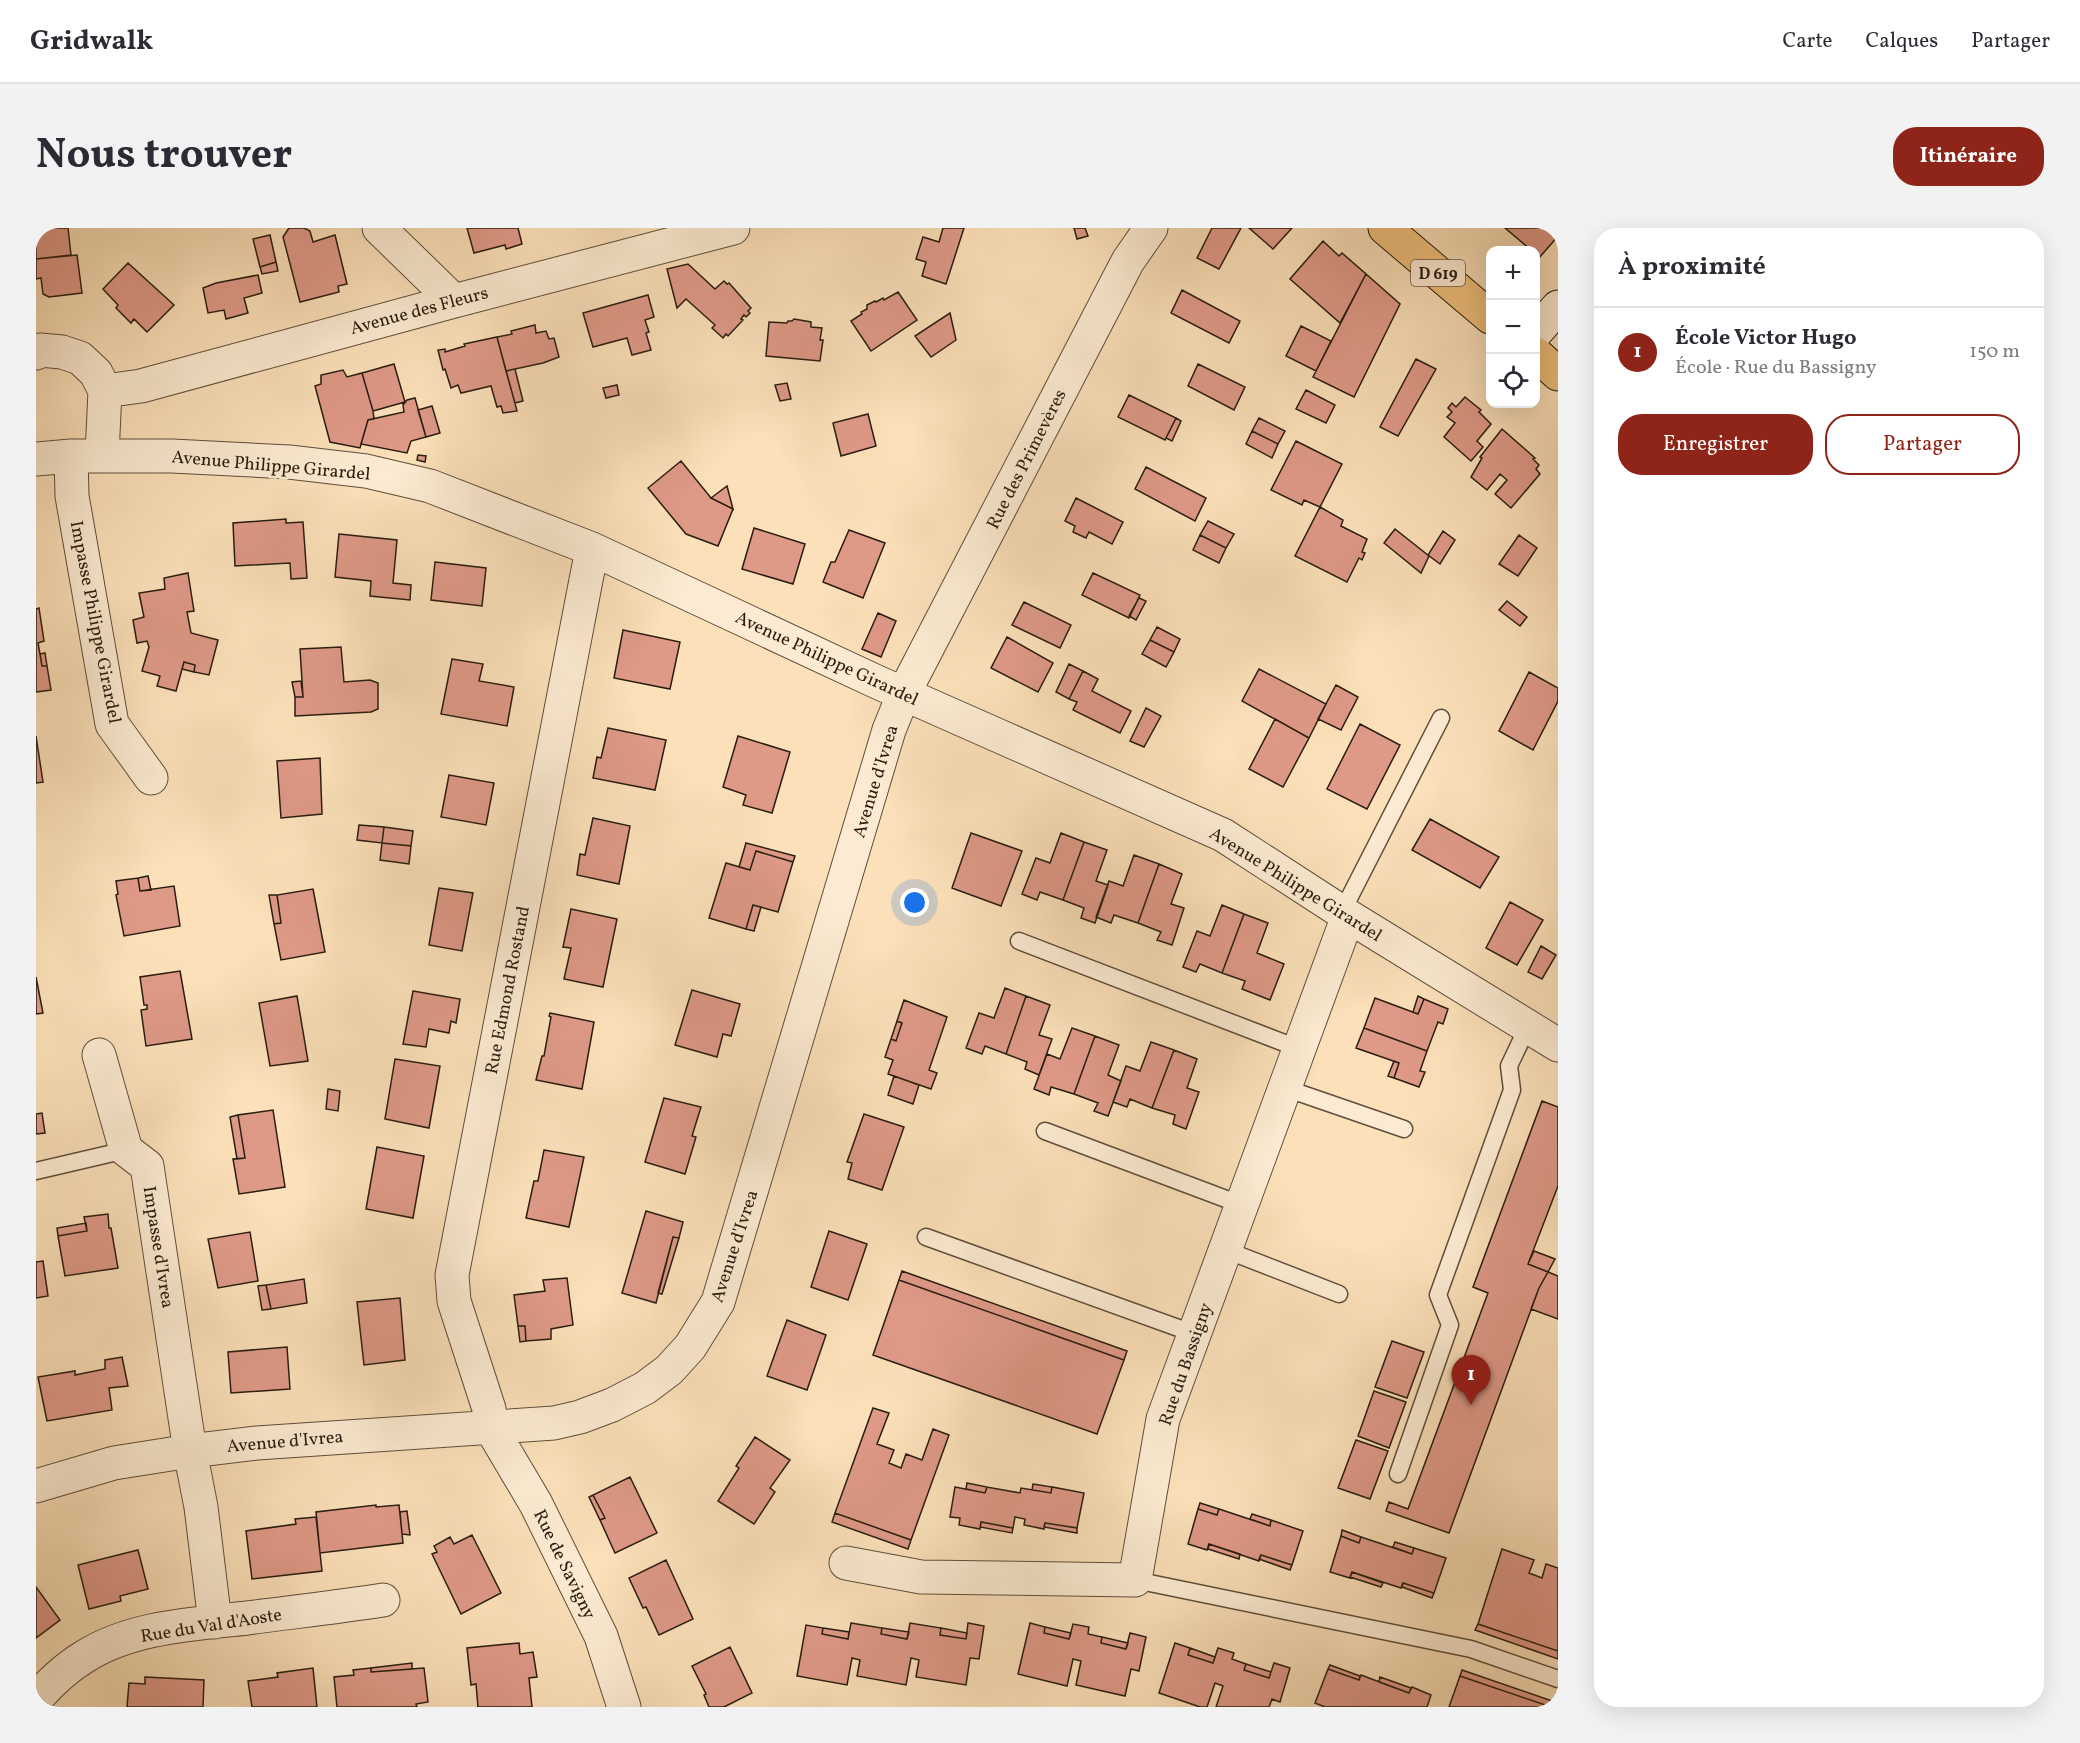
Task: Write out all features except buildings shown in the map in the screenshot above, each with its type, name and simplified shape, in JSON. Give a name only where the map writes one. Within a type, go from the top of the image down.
[{"type":"main road","name":"D 619","points":[[1385,228],[1486,312]]},
{"type":"main road","points":[[1540,358],[1558,374]]},
{"type":"street","points":[[380,228],[454,301]]},
{"type":"street","name":"Avenue des Fleurs","points":[[105,391],[141,386],[733,228]]},
{"type":"street","name":"Rue des Primevères","points":[[904,693],[1128,261],[1151,228]]},
{"type":"street","points":[[1540,327],[1558,307]]},
{"type":"street","points":[[37,350],[62,352],[80,358],[96,373],[105,391]]},
{"type":"street","name":"Impasse Philippe Girardel","points":[[105,391],[72,496],[112,724],[151,778]]},
{"type":"street","name":"Avenue Philippe Girardel","points":[[36,459],[86,456],[172,456],[289,462],[366,471],[430,486],[592,549],[877,682],[1223,835],[1345,914],[1558,1045]]},
{"type":"street","name":"Rue Edmond Rostand","points":[[491,1428],[489,1409],[454,1301],[452,1275],[592,549]]},
{"type":"street","name":"Avenue d'Ivrea","points":[[36,1486],[114,1463],[190,1451],[268,1442],[554,1424],[612,1405],[645,1388],[669,1370],[690,1347],[718,1302],[889,730],[904,693]]},
{"type":"street","name":"Rue du Bassigny","points":[[1135,1580],[1163,1419],[1300,1048],[1345,914]]},
{"type":"street","points":[[99,1055],[126,1150]]},
{"type":"street","name":"Impasse d'Ivrea","points":[[126,1150],[147,1166],[190,1451],[201,1507],[215,1622]]},
{"type":"street","name":"Rue de Savigny","points":[[491,1428],[536,1504],[601,1636],[624,1707]]},
{"type":"street","points":[[846,1563],[921,1577],[1135,1580]]},
{"type":"street","name":"Rue du Val d'Aoste","points":[[36,1699],[63,1671],[85,1656],[108,1645],[157,1630],[383,1600]]},
{"type":"lane","points":[[1345,914],[1441,718]]},
{"type":"lane","points":[[1019,941],[1300,1048]]},
{"type":"lane","points":[[1398,1474],[1450,1325],[1438,1295],[1512,1090],[1509,1066],[1528,1026]]},
{"type":"lane","points":[[1285,1088],[1404,1129]]},
{"type":"lane","points":[[1045,1131],[1242,1205]]},
{"type":"lane","points":[[36,1171],[126,1150]]},
{"type":"lane","points":[[926,1237],[1195,1334]]},
{"type":"lane","points":[[1226,1250],[1339,1294]]},
{"type":"lane","points":[[1135,1580],[1470,1649],[1558,1679]]},
{"type":"place","name":"École Victor Hugo","points":[[1471,1405]]}]
